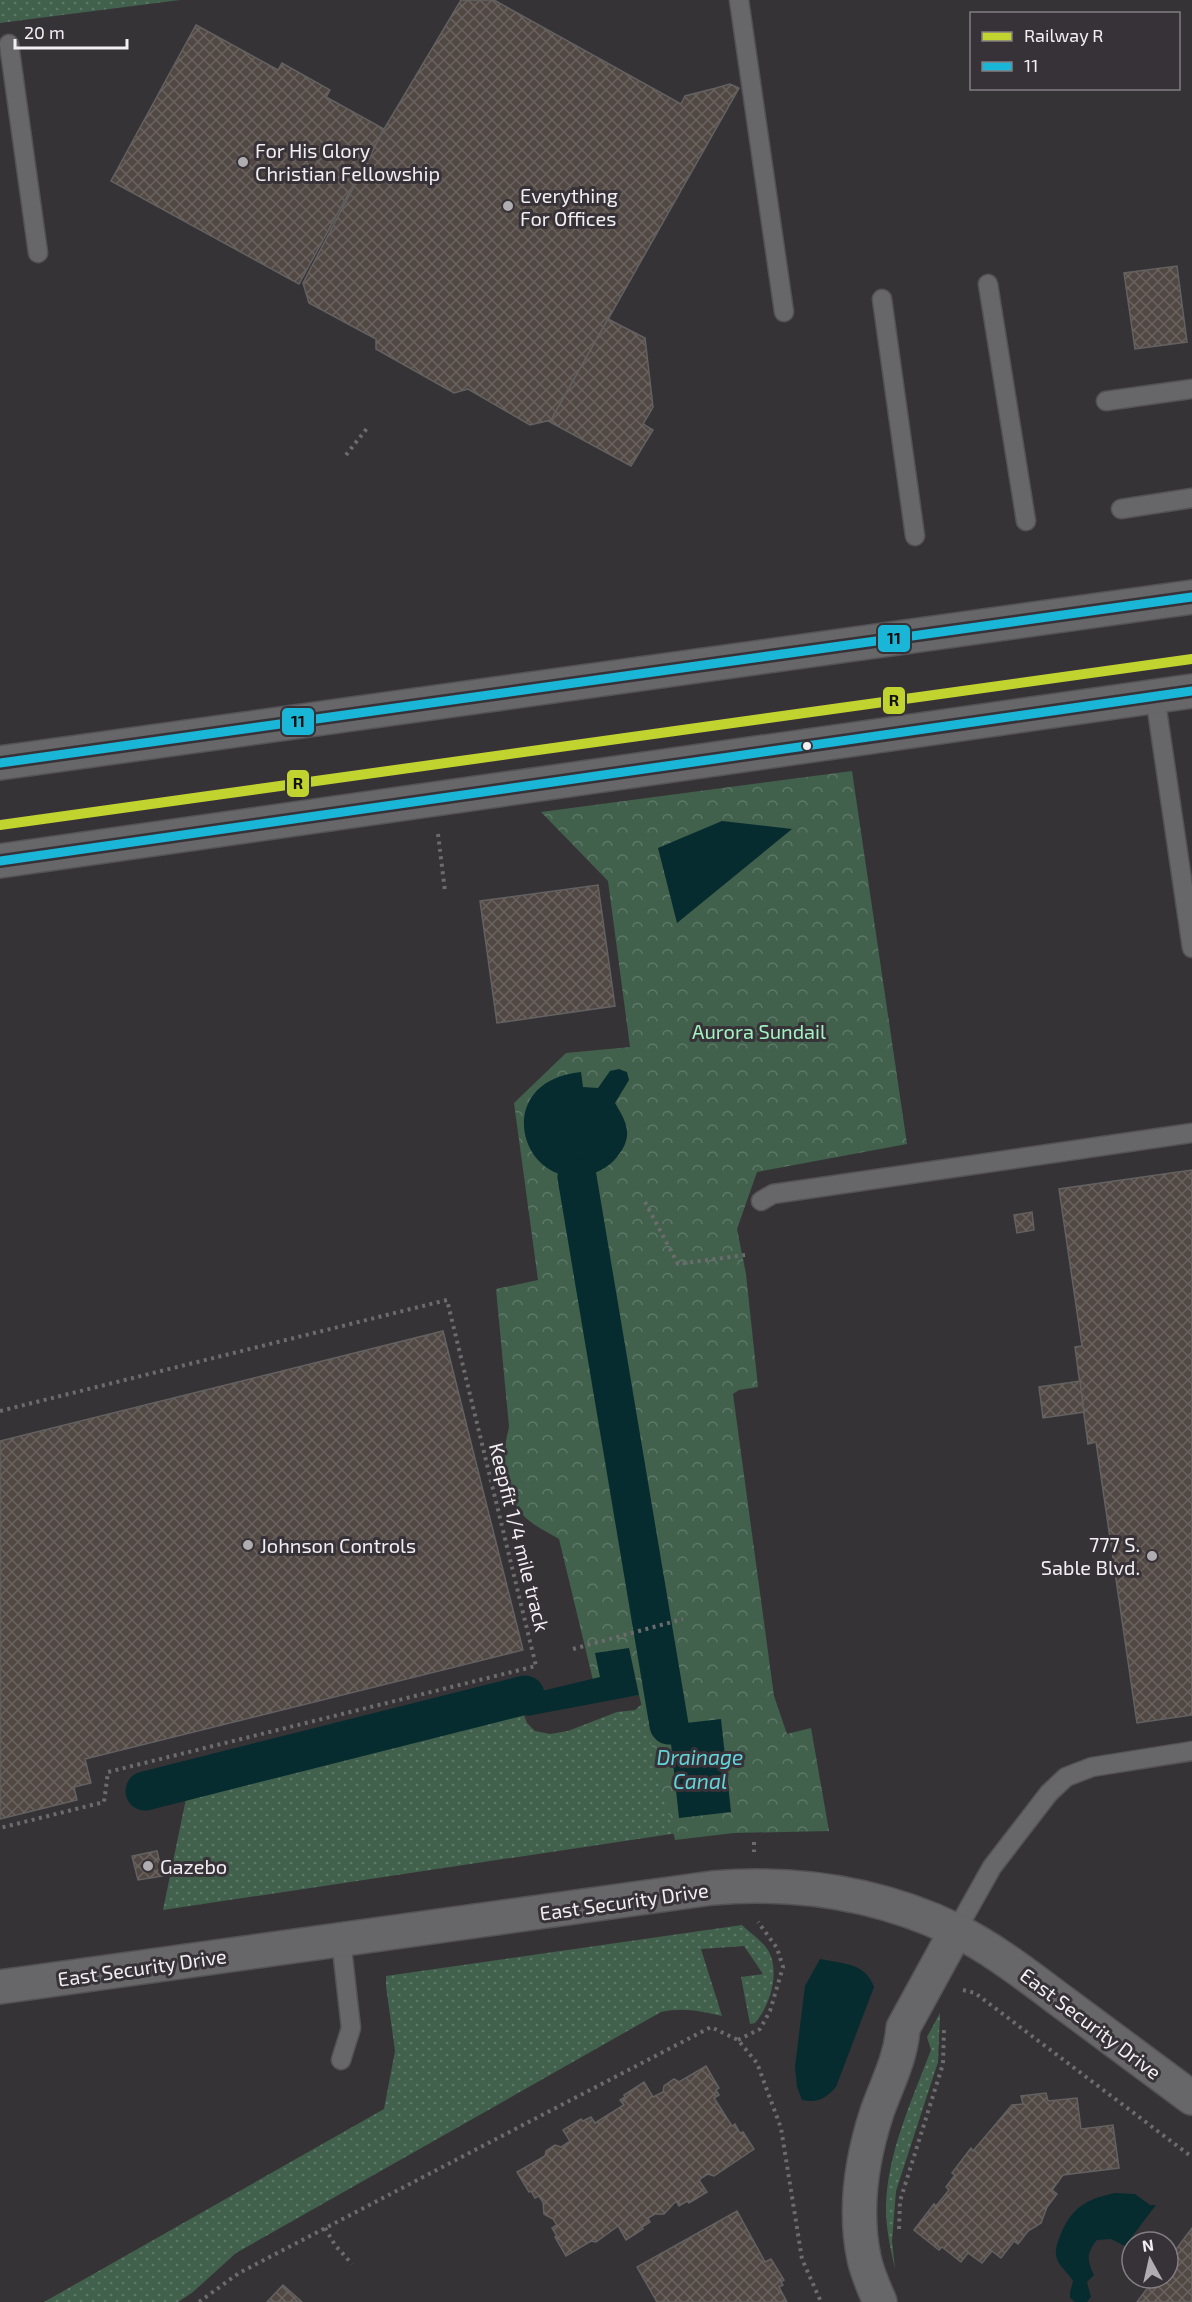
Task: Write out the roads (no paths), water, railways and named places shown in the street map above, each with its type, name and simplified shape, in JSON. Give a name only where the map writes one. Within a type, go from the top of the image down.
[{"type":"street","points":[[0,763],[1192,597]]},
{"type":"street","points":[[0,861],[1192,691]]},
{"type":"street","name":"East Security Drive","points":[[0,1987],[712,1888],[755,1886],[818,1889],[864,1897],[905,1910],[956,1931],[1017,1968],[1192,2098]]},
{"type":"street","points":[[880,2302],[864,2260],[859,2215],[864,2165],[877,2114],[902,2044],[903,2028],[956,1931]]},
{"type":"lane","points":[[739,0],[784,312]]},
{"type":"lane","points":[[9,44],[38,253]]},
{"type":"lane","points":[[988,284],[1026,521]]},
{"type":"lane","points":[[882,299],[915,536]]},
{"type":"lane","points":[[1106,401],[1192,389]]},
{"type":"lane","points":[[1121,509],[1192,498]]},
{"type":"lane","points":[[1155,696],[1192,948]]},
{"type":"lane","points":[[761,1201],[773,1194],[1192,1133]]},
{"type":"lane","points":[[956,1931],[992,1867],[1049,1793],[1066,1777],[1092,1767],[1192,1751]]},
{"type":"lane","points":[[341,1940],[351,2028],[341,2060]]},
{"type":"water","points":[[722,821],[792,829],[677,923],[658,848]]},
{"type":"water","points":[[619,1069],[627,1072],[629,1080],[615,1103],[627,1130],[626,1143],[617,1157],[603,1169],[586,1175],[563,1175],[545,1166],[531,1151],[525,1132],[525,1112],[534,1094],[552,1080],[581,1072],[583,1087],[598,1088],[610,1071]]},
{"type":"water","points":[[629,1648],[639,1695],[527,1716],[525,1695],[600,1677],[595,1653]]},
{"type":"water","name":"Drainage Canal","points":[[721,1719],[731,1812],[679,1818],[669,1725]]},
{"type":"water","points":[[820,1959],[859,1968],[870,1979],[874,1987],[836,2087],[821,2099],[808,2101],[802,2100],[797,2087],[795,2067],[805,1986]]},
{"type":"water","points":[[1115,2193],[1135,2194],[1150,2205],[1156,2205],[1137,2230],[1120,2230],[1120,2244],[1111,2239],[1097,2240],[1089,2257],[1094,2275],[1087,2282],[1091,2297],[1087,2302],[1075,2302],[1070,2298],[1073,2281],[1058,2262],[1056,2248],[1069,2218],[1081,2206],[1096,2198]]},
{"type":"waterway","points":[[577,1177],[669,1725]]},
{"type":"waterway","points":[[145,1791],[525,1695]]},
{"type":"rail line","name":"R","points":[[0,825],[1192,659]]},
{"type":"place","name":"For His Glory Christian Fellowship","points":[[243,162]]},
{"type":"place","name":"Everything For Offices","points":[[508,206]]},
{"type":"place","name":"Johnson Controls","points":[[248,1545]]},
{"type":"place","name":"777 S. Sable Blvd.","points":[[1152,1556]]},
{"type":"place","name":"Gazebo","points":[[148,1866]]},
{"type":"park label","name":"Aurora Sundail","points":[[759,1031]]}]
